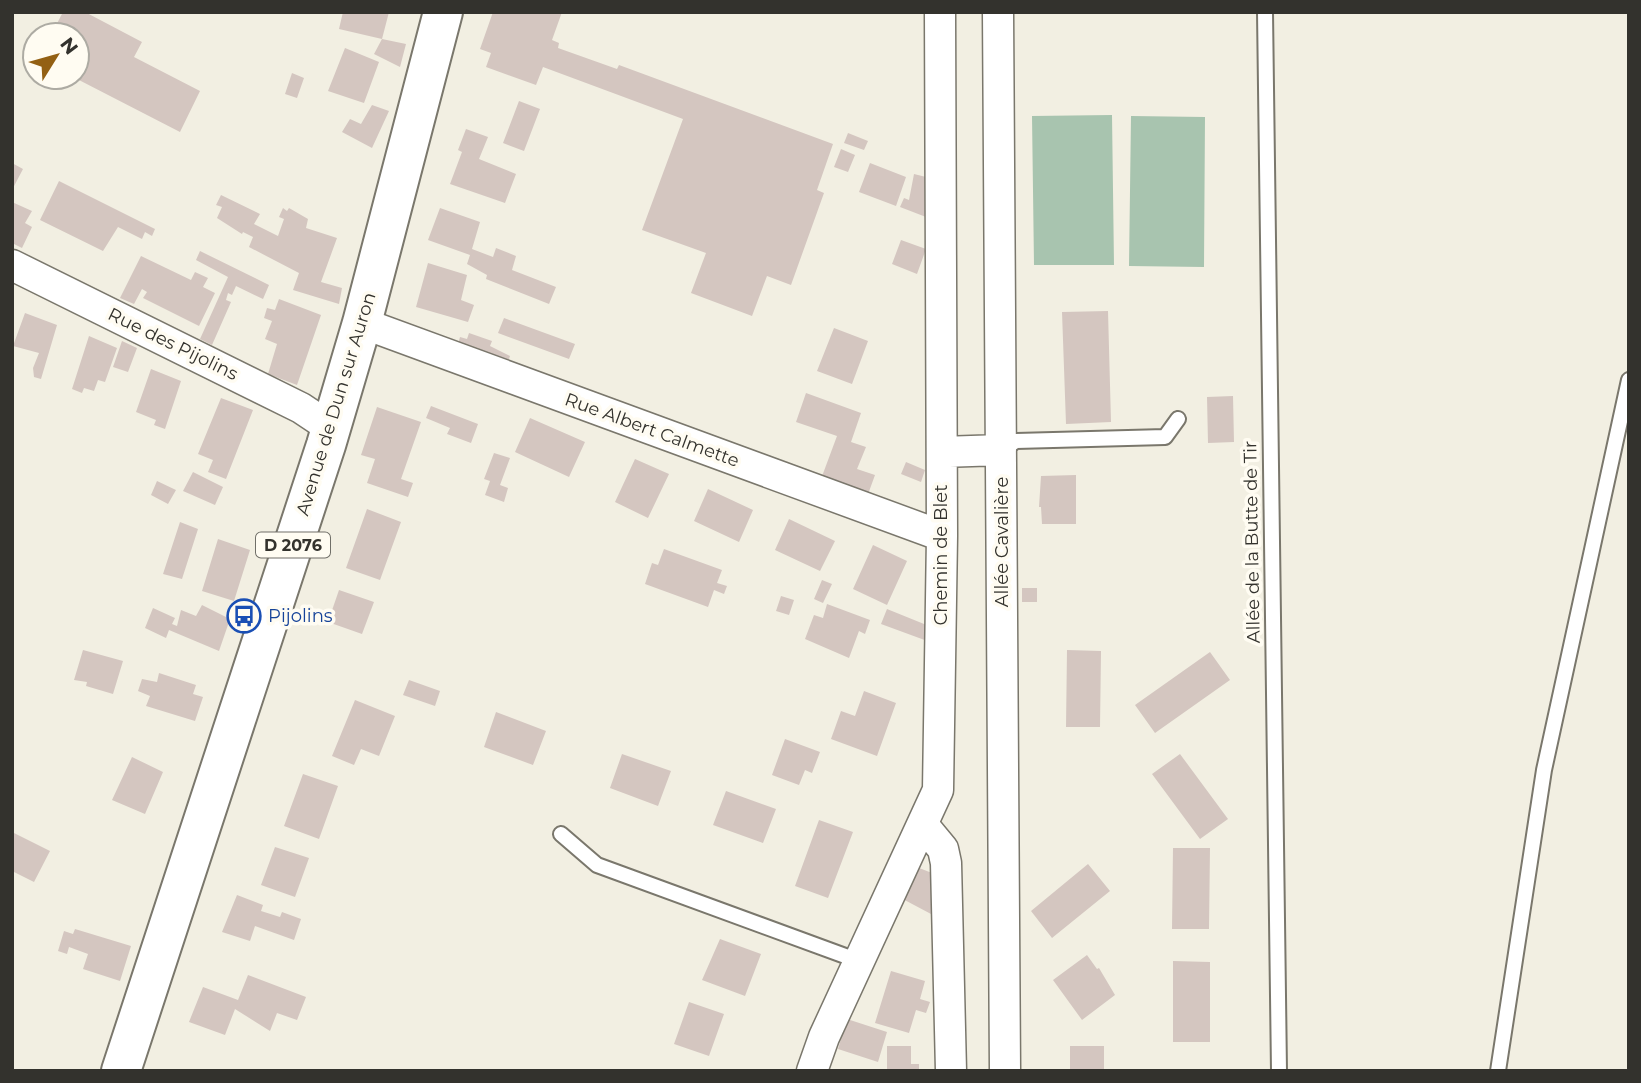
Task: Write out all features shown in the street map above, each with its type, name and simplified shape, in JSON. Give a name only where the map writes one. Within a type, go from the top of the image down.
[{"type":"main road","name":"Avenue de Dun sur Auron","points":[[121,1071],[331,428],[362,323],[443,12]]},
{"type":"street","name":"Chemin de Blet","points":[[812,1071],[859,961],[939,790],[942,536],[940,12]]},
{"type":"street","name":"Allée Cavalière","points":[[998,12],[1005,1071]]},
{"type":"street","name":"Rue des Pijolins","points":[[12,265],[301,408],[331,428]]},
{"type":"street","name":"Rue Albert Calmette","points":[[362,323],[942,536]]},
{"type":"street","points":[[942,452],[1001,450]]},
{"type":"street","points":[[924,826],[943,849],[946,863],[951,1071]]},
{"type":"lane","name":"Allée de la Butte de Tir","points":[[1265,12],[1279,1071]]},
{"type":"lane","points":[[1498,1071],[1544,769],[1629,380]]},
{"type":"lane","points":[[1001,450],[1016,442],[1165,437],[1178,419]]},
{"type":"lane","points":[[561,834],[597,865],[859,961]]},
{"type":"green space","points":[[1112,115],[1114,265],[1034,265],[1032,116]]},
{"type":"green space","points":[[1131,116],[1205,117],[1204,267],[1129,266]]},
{"type":"building","points":[[63,12],[85,12],[142,42],[134,57],[200,91],[180,132],[91,86],[91,21],[58,21]]},
{"type":"building","points":[[343,12],[389,12],[382,39],[339,29]]},
{"type":"building","points":[[493,12],[562,12],[552,40],[559,43],[558,48],[617,69],[619,65],[833,144],[817,190],[824,193],[791,285],[767,276],[752,316],[691,293],[706,253],[642,230],[683,119],[543,67],[536,85],[486,67],[491,53],[480,49]]},
{"type":"building","points":[[382,39],[406,44],[400,67],[374,54]]},
{"type":"building","points":[[345,48],[379,62],[364,103],[328,91]]},
{"type":"building","points":[[292,73],[304,78],[297,98],[285,94]]},
{"type":"building","points":[[519,101],[540,109],[524,151],[503,143]]},
{"type":"building","points":[[372,105],[389,111],[372,148],[342,132],[350,119],[361,124]]},
{"type":"building","points":[[466,129],[488,137],[479,159],[516,174],[505,203],[450,184],[462,152],[458,150]]},
{"type":"building","points":[[848,133],[868,141],[864,150],[844,143]]},
{"type":"building","points":[[841,149],[855,155],[848,172],[834,167]]},
{"type":"building","points":[[12,163],[23,169],[12,190]]},
{"type":"building","points":[[870,163],[906,177],[896,206],[859,192]]},
{"type":"building","points":[[914,174],[926,177],[926,217],[900,207],[904,198],[909,200]]},
{"type":"building","points":[[59,181],[155,229],[152,236],[145,232],[142,239],[118,227],[103,251],[40,220]]},
{"type":"building","points":[[221,195],[260,214],[254,224],[278,236],[284,219],[279,217],[283,208],[287,211],[289,208],[308,219],[306,228],[337,238],[321,282],[342,288],[339,304],[293,290],[299,273],[249,247],[253,237],[243,232],[242,234],[217,218],[222,207],[216,205]]},
{"type":"building","points":[[12,202],[32,211],[25,223],[32,227],[22,248],[12,243]]},
{"type":"building","points":[[440,208],[480,222],[472,249],[493,257],[496,248],[516,256],[512,270],[556,287],[549,304],[486,279],[487,275],[467,264],[470,255],[428,240]]},
{"type":"building","points":[[901,240],[926,249],[917,274],[892,264]]},
{"type":"building","points":[[200,251],[269,285],[263,299],[236,286],[232,295],[228,293],[226,300],[231,302],[212,345],[200,339],[228,277],[196,260]]},
{"type":"building","points":[[141,256],[191,280],[195,272],[208,278],[203,287],[215,293],[199,326],[143,298],[147,292],[142,289],[134,304],[120,298]]},
{"type":"building","points":[[428,263],[467,275],[461,300],[474,305],[468,322],[416,307]]},
{"type":"building","points":[[279,299],[321,315],[297,385],[268,374],[277,344],[265,339],[272,321],[264,318],[267,308],[275,310]]},
{"type":"building","points":[[1108,311],[1111,422],[1066,424],[1062,312]]},
{"type":"building","points":[[25,313],[57,325],[41,379],[34,377],[33,368],[39,353],[13,346]]},
{"type":"building","points":[[504,318],[575,344],[569,359],[498,333]]},
{"type":"building","points":[[834,328],[868,341],[852,384],[817,371]]},
{"type":"building","points":[[469,333],[492,341],[490,346],[510,356],[508,362],[458,344],[460,337],[467,339]]},
{"type":"building","points":[[89,336],[117,348],[105,382],[98,380],[94,391],[84,388],[82,393],[72,389]]},
{"type":"building","points":[[122,341],[137,348],[128,372],[113,367]]},
{"type":"building","points":[[151,369],[181,381],[165,429],[154,425],[156,420],[136,412]]},
{"type":"building","points":[[806,393],[861,413],[851,442],[866,447],[857,469],[875,475],[867,497],[821,479],[837,436],[796,422]]},
{"type":"building","points":[[1233,396],[1234,442],[1208,443],[1207,397]]},
{"type":"building","points":[[221,398],[253,410],[226,479],[208,472],[213,460],[198,454]]},
{"type":"building","points":[[431,406],[478,424],[471,443],[447,434],[450,428],[426,418]]},
{"type":"building","points":[[377,407],[421,422],[401,479],[413,483],[408,497],[367,483],[375,459],[361,455]]},
{"type":"building","points":[[530,418],[585,442],[569,477],[515,452]]},
{"type":"building","points":[[494,453],[510,458],[500,485],[508,488],[504,502],[485,495],[490,481],[484,479]]},
{"type":"building","points":[[635,459],[669,474],[648,518],[615,502]]},
{"type":"building","points":[[906,462],[925,470],[921,482],[901,474]]},
{"type":"building","points":[[193,472],[223,487],[215,505],[183,491]]},
{"type":"building","points":[[1076,475],[1076,524],[1042,524],[1039,507],[1041,476]]},
{"type":"building","points":[[157,481],[176,490],[168,504],[151,495]]},
{"type":"building","points":[[708,489],[753,510],[739,542],[694,521]]},
{"type":"building","points":[[367,509],[401,522],[380,580],[346,568]]},
{"type":"building","points":[[789,519],[835,541],[820,571],[775,550]]},
{"type":"building","points":[[180,522],[198,529],[182,579],[163,574]]},
{"type":"building","points":[[218,539],[250,550],[234,601],[202,591]]},
{"type":"building","points":[[873,545],[907,561],[887,605],[853,589]]},
{"type":"building","points":[[664,549],[722,570],[717,583],[727,586],[724,594],[714,590],[708,607],[645,584],[652,563],[658,565]]},
{"type":"building","points":[[822,580],[832,584],[823,603],[814,599]]},
{"type":"building","points":[[1022,588],[1037,588],[1037,602],[1022,602]]},
{"type":"building","points":[[339,590],[374,602],[362,634],[328,622]]},
{"type":"building","points":[[781,596],[794,600],[789,615],[776,611]]},
{"type":"building","points":[[827,604],[870,620],[865,634],[859,631],[849,658],[805,639],[814,615],[823,618]]},
{"type":"building","points":[[202,605],[230,619],[219,651],[169,630],[166,638],[145,628],[153,608],[175,618],[172,624],[177,626],[181,610],[196,616]]},
{"type":"building","points":[[887,609],[929,626],[930,642],[881,624]]},
{"type":"building","points":[[83,650],[123,661],[113,694],[86,686],[87,682],[74,680]]},
{"type":"building","points":[[1067,650],[1101,651],[1100,727],[1066,727]]},
{"type":"building","points":[[1210,652],[1230,680],[1155,733],[1135,705]]},
{"type":"building","points":[[159,673],[196,685],[193,694],[203,697],[195,721],[146,706],[150,696],[138,691],[142,679],[157,682]]},
{"type":"building","points":[[409,680],[440,691],[435,706],[403,695]]},
{"type":"building","points":[[864,691],[896,703],[877,756],[831,739],[841,711],[855,716]]},
{"type":"building","points":[[355,700],[395,716],[379,756],[361,749],[354,765],[332,756]]},
{"type":"building","points":[[496,712],[546,731],[533,765],[484,747]]},
{"type":"building","points":[[785,739],[820,752],[812,773],[805,770],[799,785],[772,775]]},
{"type":"building","points":[[622,754],[671,771],[658,806],[610,788]]},
{"type":"building","points":[[1180,754],[1228,819],[1200,839],[1152,774]]},
{"type":"building","points":[[132,757],[163,772],[145,814],[112,800]]},
{"type":"building","points":[[303,774],[338,786],[319,839],[284,826]]},
{"type":"building","points":[[726,791],[776,809],[763,843],[713,825]]},
{"type":"building","points":[[819,820],[853,832],[828,898],[795,886]]},
{"type":"building","points":[[12,832],[50,851],[34,882],[12,871]]},
{"type":"building","points":[[275,847],[309,858],[295,897],[261,885]]},
{"type":"building","points":[[1173,848],[1210,848],[1209,929],[1172,929]]},
{"type":"building","points":[[1088,864],[1110,891],[1052,938],[1031,911]]},
{"type":"building","points":[[914,866],[932,873],[931,914],[899,897]]},
{"type":"building","points":[[237,895],[263,905],[261,911],[280,917],[282,912],[301,919],[294,940],[255,926],[250,941],[222,932]]},
{"type":"building","points":[[75,929],[131,946],[120,981],[83,969],[88,954],[69,947],[67,954],[58,951],[64,931],[73,934]]},
{"type":"building","points":[[720,939],[761,954],[745,996],[702,980]]},
{"type":"building","points":[[1087,955],[1097,969],[1099,968],[1115,995],[1082,1020],[1053,980]]},
{"type":"building","points":[[1173,961],[1210,962],[1210,1042],[1173,1042]]},
{"type":"building","points":[[891,971],[925,981],[920,999],[930,1002],[926,1013],[916,1010],[909,1033],[875,1023]]},
{"type":"building","points":[[248,975],[306,997],[297,1020],[277,1013],[270,1031],[235,1009],[225,1035],[189,1022],[203,987],[238,1000]]},
{"type":"building","points":[[689,1002],[724,1014],[709,1056],[674,1044]]},
{"type":"building","points":[[847,1019],[887,1032],[878,1062],[838,1049]]},
{"type":"building","points":[[887,1046],[911,1046],[911,1064],[919,1064],[919,1071],[887,1071]]},
{"type":"building","points":[[1070,1046],[1104,1046],[1104,1071],[1070,1071]]},
{"type":"place","name":"Pijolins","points":[[244,616]]}]
